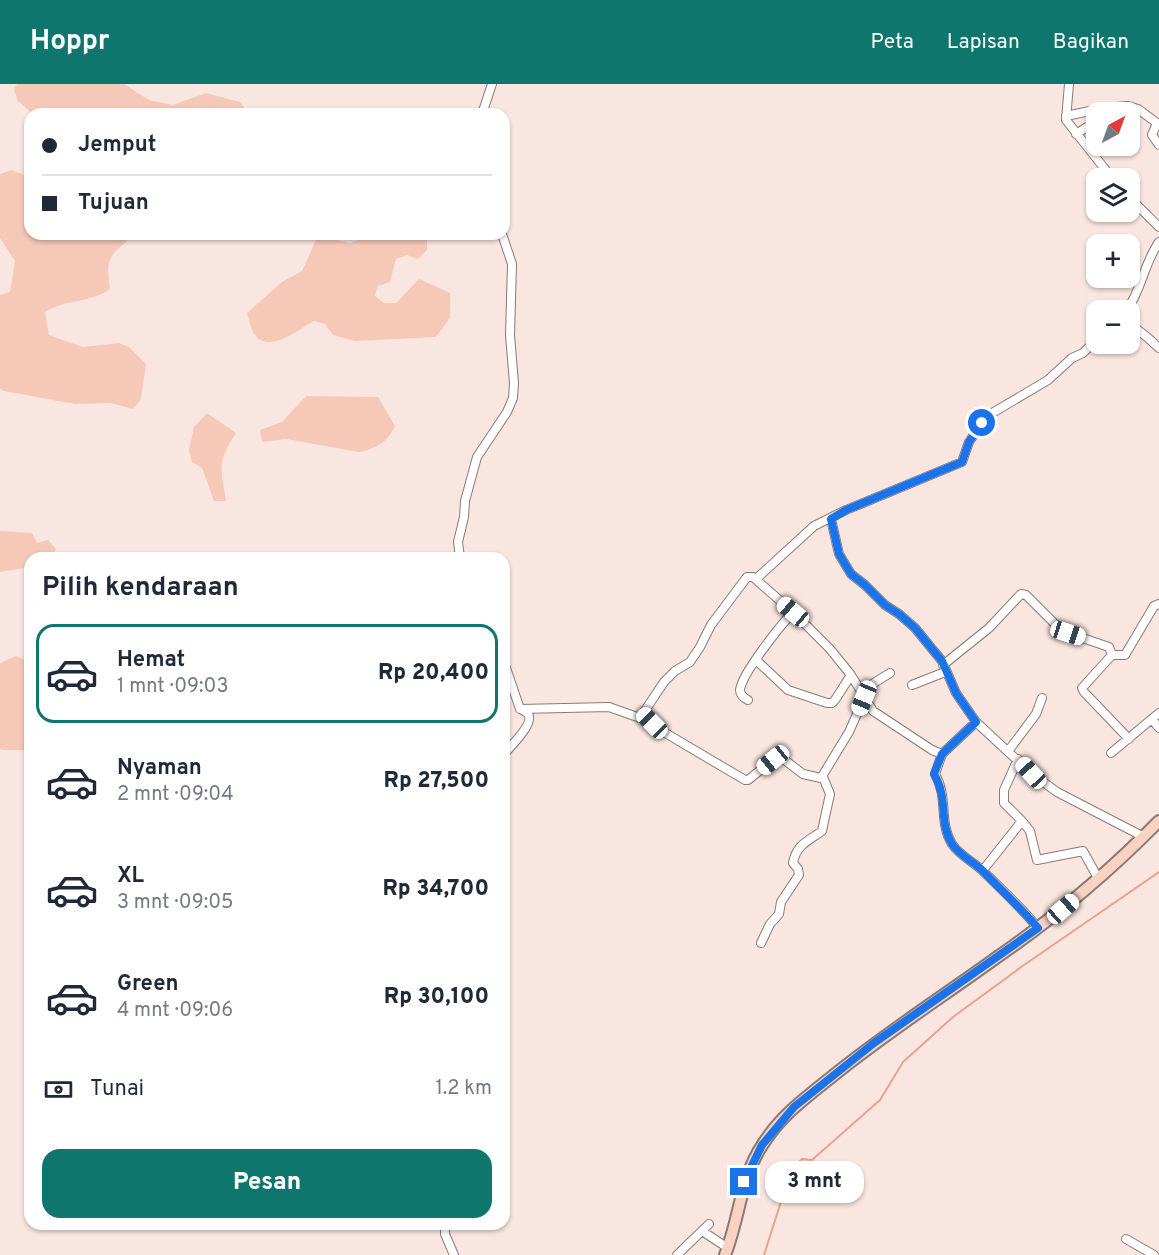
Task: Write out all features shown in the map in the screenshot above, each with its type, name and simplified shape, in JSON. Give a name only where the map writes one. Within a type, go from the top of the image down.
[{"type":"street","points":[[484,108],[492,84]]},
{"type":"street","points":[[1069,84],[1066,116],[1068,124],[1104,168]]},
{"type":"street","points":[[1066,116],[1104,108],[1134,107],[1157,123],[1152,135],[1159,144]]},
{"type":"street","points":[[1076,134],[1086,128]]},
{"type":"street","points":[[1140,208],[1159,226]]},
{"type":"street","points":[[459,552],[458,542],[465,501],[477,457],[507,412],[513,398],[510,335],[512,264],[503,240]]},
{"type":"street","points":[[1134,300],[1151,253],[1159,242]]},
{"type":"street","points":[[1140,332],[1159,348]]},
{"type":"street","points":[[756,579],[798,538],[814,526],[846,510],[962,462],[973,434],[988,417],[1048,380],[1072,358],[1086,350]]},
{"type":"street","points":[[831,519],[839,554],[851,574],[915,628],[942,661],[956,693],[976,722],[1009,750],[1031,773],[1057,792],[1144,837]]},
{"type":"street","points":[[520,709],[609,707],[637,717],[643,714],[664,682],[693,658],[711,625],[738,587],[747,577],[751,576],[793,612],[830,649],[851,675],[873,711],[942,754]]},
{"type":"street","points":[[912,685],[944,669],[989,628],[1021,594],[1026,595],[1062,631],[1109,647],[1112,655]]},
{"type":"street","points":[[1112,655],[1125,656],[1154,606],[1159,604]]},
{"type":"street","points":[[748,700],[741,695],[740,690],[756,660],[793,612]]},
{"type":"street","points":[[1112,655],[1083,688],[1084,692],[1129,739]]},
{"type":"street","points":[[756,660],[788,690],[827,703],[835,700],[851,675]]},
{"type":"street","points":[[823,777],[849,732],[863,695],[890,673]]},
{"type":"street","points":[[510,680],[520,709],[530,718],[527,728],[510,747]]},
{"type":"street","points":[[1009,750],[1036,714],[1042,698]]},
{"type":"street","points":[[643,714],[662,731],[745,780],[773,760],[780,759],[803,774],[823,777]]},
{"type":"street","points":[[1111,753],[1156,716],[1159,728]]},
{"type":"street","points":[[976,722],[942,754],[934,774],[941,785],[945,806],[946,833],[954,847],[983,870],[1018,904],[1038,928]]},
{"type":"street","points":[[1018,759],[1004,790],[1004,803],[1030,831],[1037,860],[1083,851],[1098,878]]},
{"type":"street","points":[[761,943],[770,924],[780,914],[781,902],[799,875],[793,863],[797,851],[801,844],[822,831],[830,794],[823,777]]},
{"type":"street","points":[[983,870],[1022,821]]},
{"type":"street","points":[[702,1231],[727,1252],[744,1182],[762,1145],[783,1118],[874,1043],[1038,928],[1098,878],[1159,821]]},
{"type":"street","points":[[682,1254],[709,1224]]},
{"type":"street","points":[[445,1230],[454,1255]]},
{"type":"street","points":[[1126,1239],[1154,1255]]},
{"type":"shaded area","points":[[17,84],[124,84],[149,100],[173,105],[206,93],[240,102],[245,108],[26,108],[18,101],[14,90]]},
{"type":"shaded area","points":[[11,170],[24,175],[24,240],[128,240],[115,252],[109,262],[110,289],[95,297],[61,305],[45,312],[49,335],[83,347],[119,343],[129,347],[146,364],[141,399],[133,409],[111,403],[75,404],[4,391],[0,388],[0,295],[10,292],[15,261],[0,238],[0,174]]},
{"type":"shaded area","points":[[316,240],[350,243],[358,240],[427,240],[427,250],[418,259],[407,255],[396,259],[390,282],[378,286],[375,296],[384,303],[396,303],[419,279],[450,293],[450,318],[436,337],[355,341],[333,335],[325,324],[314,321],[276,341],[261,340],[255,335],[247,313],[282,282],[302,271]]},
{"type":"shaded area","points":[[306,396],[378,397],[395,426],[380,444],[359,452],[286,439],[262,442],[260,430],[282,422]]},
{"type":"shaded area","points":[[207,413],[236,433],[223,459],[226,501],[214,501],[202,468],[192,462],[189,450],[194,427]]},
{"type":"shaded area","points":[[0,531],[32,533],[37,543],[48,540],[56,549],[55,552],[24,552],[24,568],[0,572]]},
{"type":"shaded area","points":[[16,656],[24,660],[24,750],[0,749],[0,663]]},
{"type":"waterway","points":[[764,1255],[791,1170],[802,1159],[812,1160],[880,1100],[903,1062],[953,1017],[1159,872]]},
{"type":"route","points":[[744,1182],[762,1145],[794,1107],[874,1043],[1038,928],[1018,904],[983,870],[954,847],[946,833],[945,806],[941,785],[934,774],[935,770],[942,754],[976,722],[956,693],[942,661],[915,628],[851,574],[839,554],[831,519],[846,510],[962,462],[973,434],[982,423]]}]
